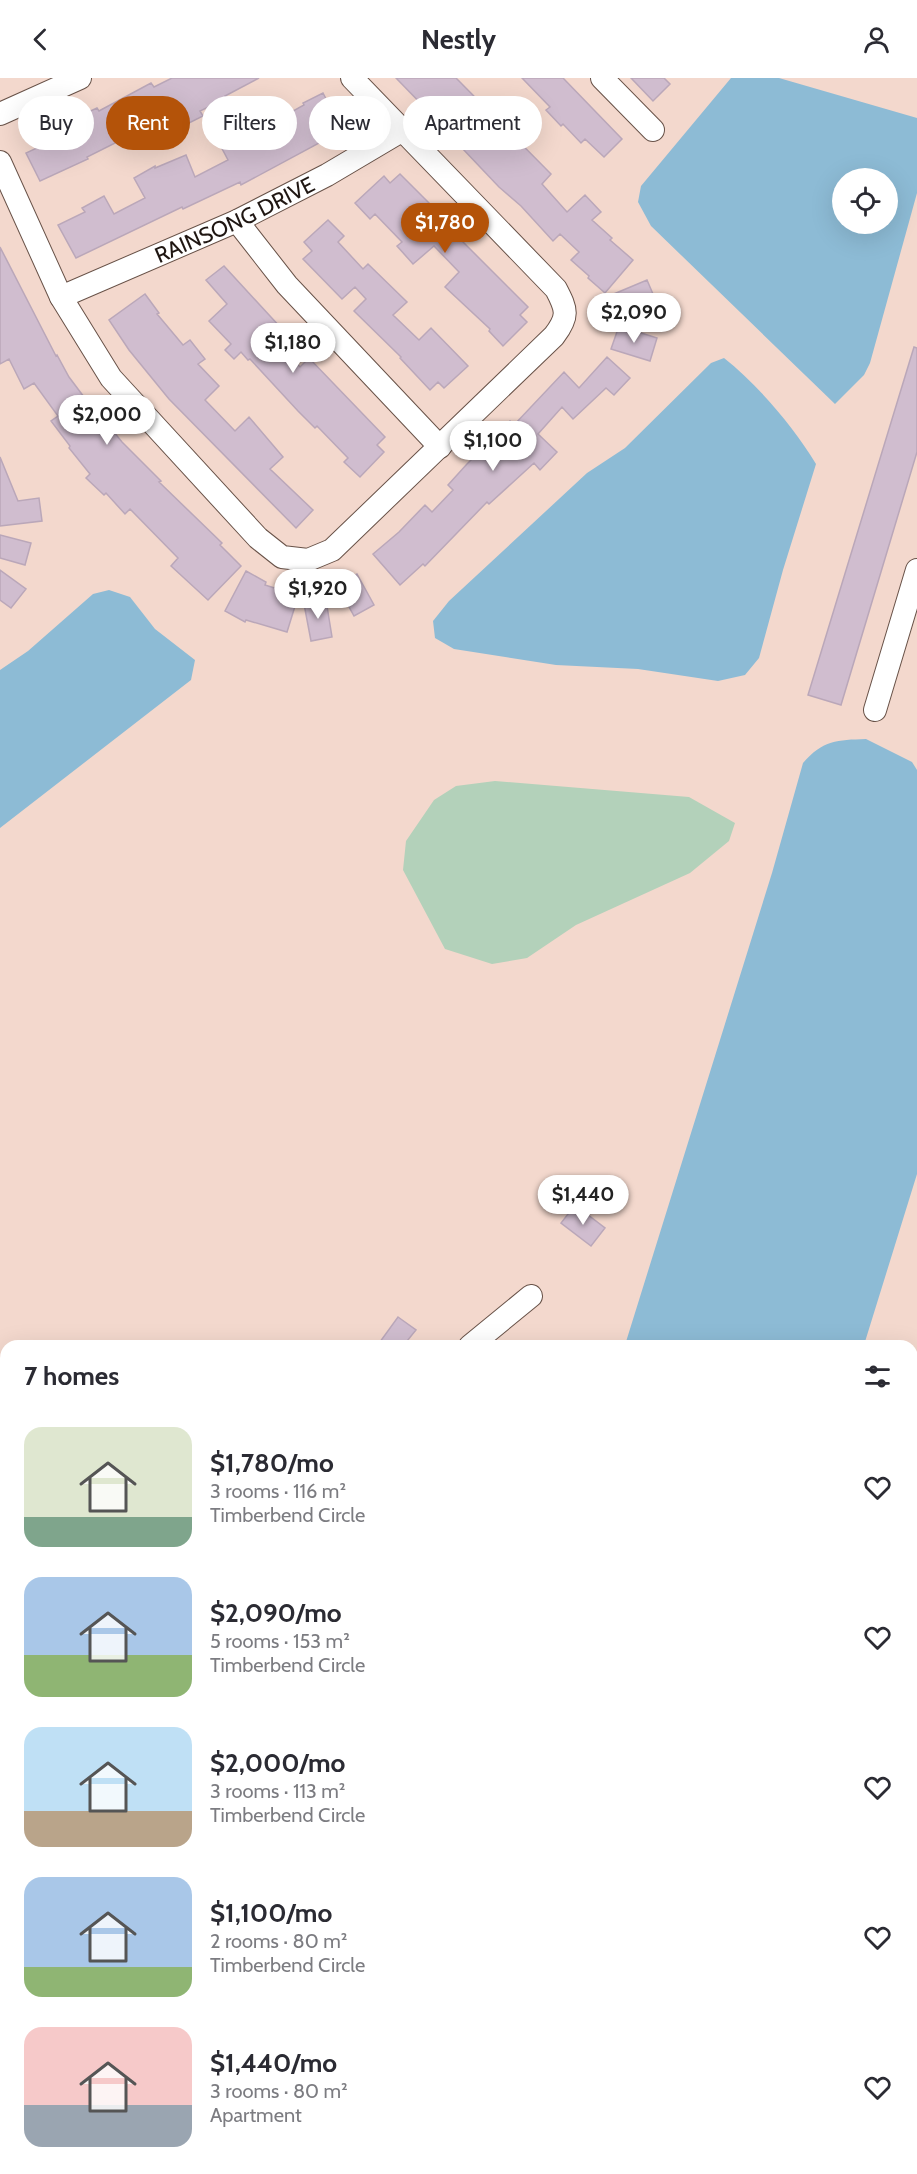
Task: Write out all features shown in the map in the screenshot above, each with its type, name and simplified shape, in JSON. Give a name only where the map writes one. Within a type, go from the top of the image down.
[{"type":"street","points":[[0,114],[80,78]]},
{"type":"street","points":[[352,78],[403,130]]},
{"type":"street","points":[[602,78],[653,130]]},
{"type":"street","name":"RAINSONG DRIVE","points":[[61,297],[237,221],[327,175],[403,130]]},
{"type":"street","points":[[0,162],[61,297],[111,378],[258,538],[282,557],[308,560],[332,550],[554,336],[562,325],[565,308],[556,289],[422,150]]},
{"type":"street","points":[[237,221],[287,285],[440,447]]},
{"type":"street","points":[[875,710],[917,570]]},
{"type":"street","points":[[477,1340],[531,1296]]},
{"type":"green space","points":[[495,781],[689,797],[735,823],[729,841],[690,873],[576,925],[527,958],[492,964],[445,949],[403,870],[406,841],[434,800],[456,786]]},
{"type":"water","points":[[731,78],[779,78],[917,118],[917,193],[870,363],[864,375],[835,404],[651,226],[638,202],[641,186]]},
{"type":"water","points":[[724,358],[774,407],[816,464],[759,658],[745,675],[718,681],[638,669],[556,665],[454,649],[435,638],[433,621],[449,601],[587,473],[625,448],[711,363]]},
{"type":"water","points":[[109,590],[130,597],[155,629],[195,660],[191,680],[0,828],[0,670],[28,651],[93,594]]},
{"type":"water","points":[[866,739],[912,762],[917,770],[917,1174],[866,1340],[627,1340],[772,873],[803,763],[810,755],[824,746],[847,740]]},
{"type":"building","points":[[172,78],[259,78],[225,96],[202,96],[202,110],[200,111],[202,116],[190,122],[190,96],[127,96],[151,83],[154,87]]},
{"type":"building","points":[[396,78],[456,78],[474,96],[413,96]]},
{"type":"building","points":[[522,78],[563,78],[622,139],[604,157],[585,139],[581,143],[563,124],[561,126],[546,110],[550,107],[542,96]]},
{"type":"building","points":[[631,78],[664,78],[670,84],[653,101]]},
{"type":"building","points":[[309,100],[309,148],[241,185],[240,182],[183,209],[182,207],[76,258],[58,225],[85,212],[82,208],[104,196],[114,214],[145,198],[134,178],[155,166],[155,168],[186,155],[195,177],[228,160],[223,150],[297,150],[297,109],[304,105],[303,103]]},
{"type":"building","points":[[106,107],[106,148],[87,157],[88,159],[40,181],[26,153],[33,150],[94,150],[94,109],[97,108],[99,111]]},
{"type":"building","points":[[464,150],[527,150],[551,174],[542,184],[567,212],[585,195],[601,212],[592,220],[633,260],[605,293],[571,260],[579,252],[560,234],[553,241],[521,206],[499,187]]},
{"type":"building","points":[[400,174],[437,211],[453,229],[451,230],[528,307],[520,315],[527,322],[503,346],[489,331],[490,329],[445,287],[459,272],[434,246],[413,264],[397,246],[402,242],[375,214],[370,219],[355,203],[384,176],[390,183]]},
{"type":"building","points":[[328,220],[344,236],[338,242],[363,269],[368,264],[407,302],[393,315],[419,340],[431,328],[468,366],[444,388],[438,382],[430,390],[401,357],[354,311],[366,299],[355,287],[342,299],[303,259],[312,251],[304,242]]},
{"type":"building","points":[[0,247],[56,356],[84,397],[122,442],[161,481],[159,482],[222,543],[220,545],[241,566],[208,600],[171,566],[178,558],[130,509],[125,514],[106,493],[104,495],[86,478],[90,474],[51,421],[58,416],[34,383],[24,389],[9,359],[0,364]]},
{"type":"building","points":[[224,266],[293,341],[284,349],[300,367],[309,358],[385,437],[377,445],[384,452],[360,477],[344,462],[348,458],[317,426],[315,428],[298,411],[250,359],[248,360],[241,352],[234,359],[225,350],[231,344],[209,321],[227,304],[206,280]]},
{"type":"building","points":[[647,280],[656,301],[618,317],[609,296]]},
{"type":"building","points":[[145,294],[159,313],[157,314],[183,345],[190,340],[205,359],[198,364],[219,386],[205,400],[235,431],[249,417],[283,457],[270,469],[313,510],[296,528],[169,399],[129,350],[109,320]]},
{"type":"building","points":[[619,326],[657,338],[650,361],[611,349]]},
{"type":"building","points":[[914,347],[917,348],[917,452],[841,705],[808,695]]},
{"type":"building","points":[[607,357],[630,378],[614,395],[606,388],[573,419],[562,407],[538,434],[557,452],[540,470],[534,463],[489,504],[487,502],[425,566],[423,564],[400,585],[373,554],[399,532],[425,505],[432,512],[453,490],[448,485],[467,464],[510,421],[514,425],[564,372],[579,388]]},
{"type":"building","points":[[0,457],[18,501],[39,498],[42,521],[0,526]]},
{"type":"building","points":[[0,535],[31,543],[25,565],[0,558]]},
{"type":"building","points":[[0,570],[26,589],[11,608],[0,600]]},
{"type":"building","points":[[246,571],[266,582],[265,585],[284,591],[282,599],[296,603],[287,632],[246,620],[245,622],[225,611]]},
{"type":"building","points":[[357,574],[374,605],[354,616],[337,585]]},
{"type":"building","points":[[326,600],[332,637],[311,641],[304,604]]},
{"type":"building","points":[[575,1205],[605,1228],[591,1246],[561,1223]]},
{"type":"building","points":[[398,1317],[416,1330],[408,1340],[381,1340]]}]
